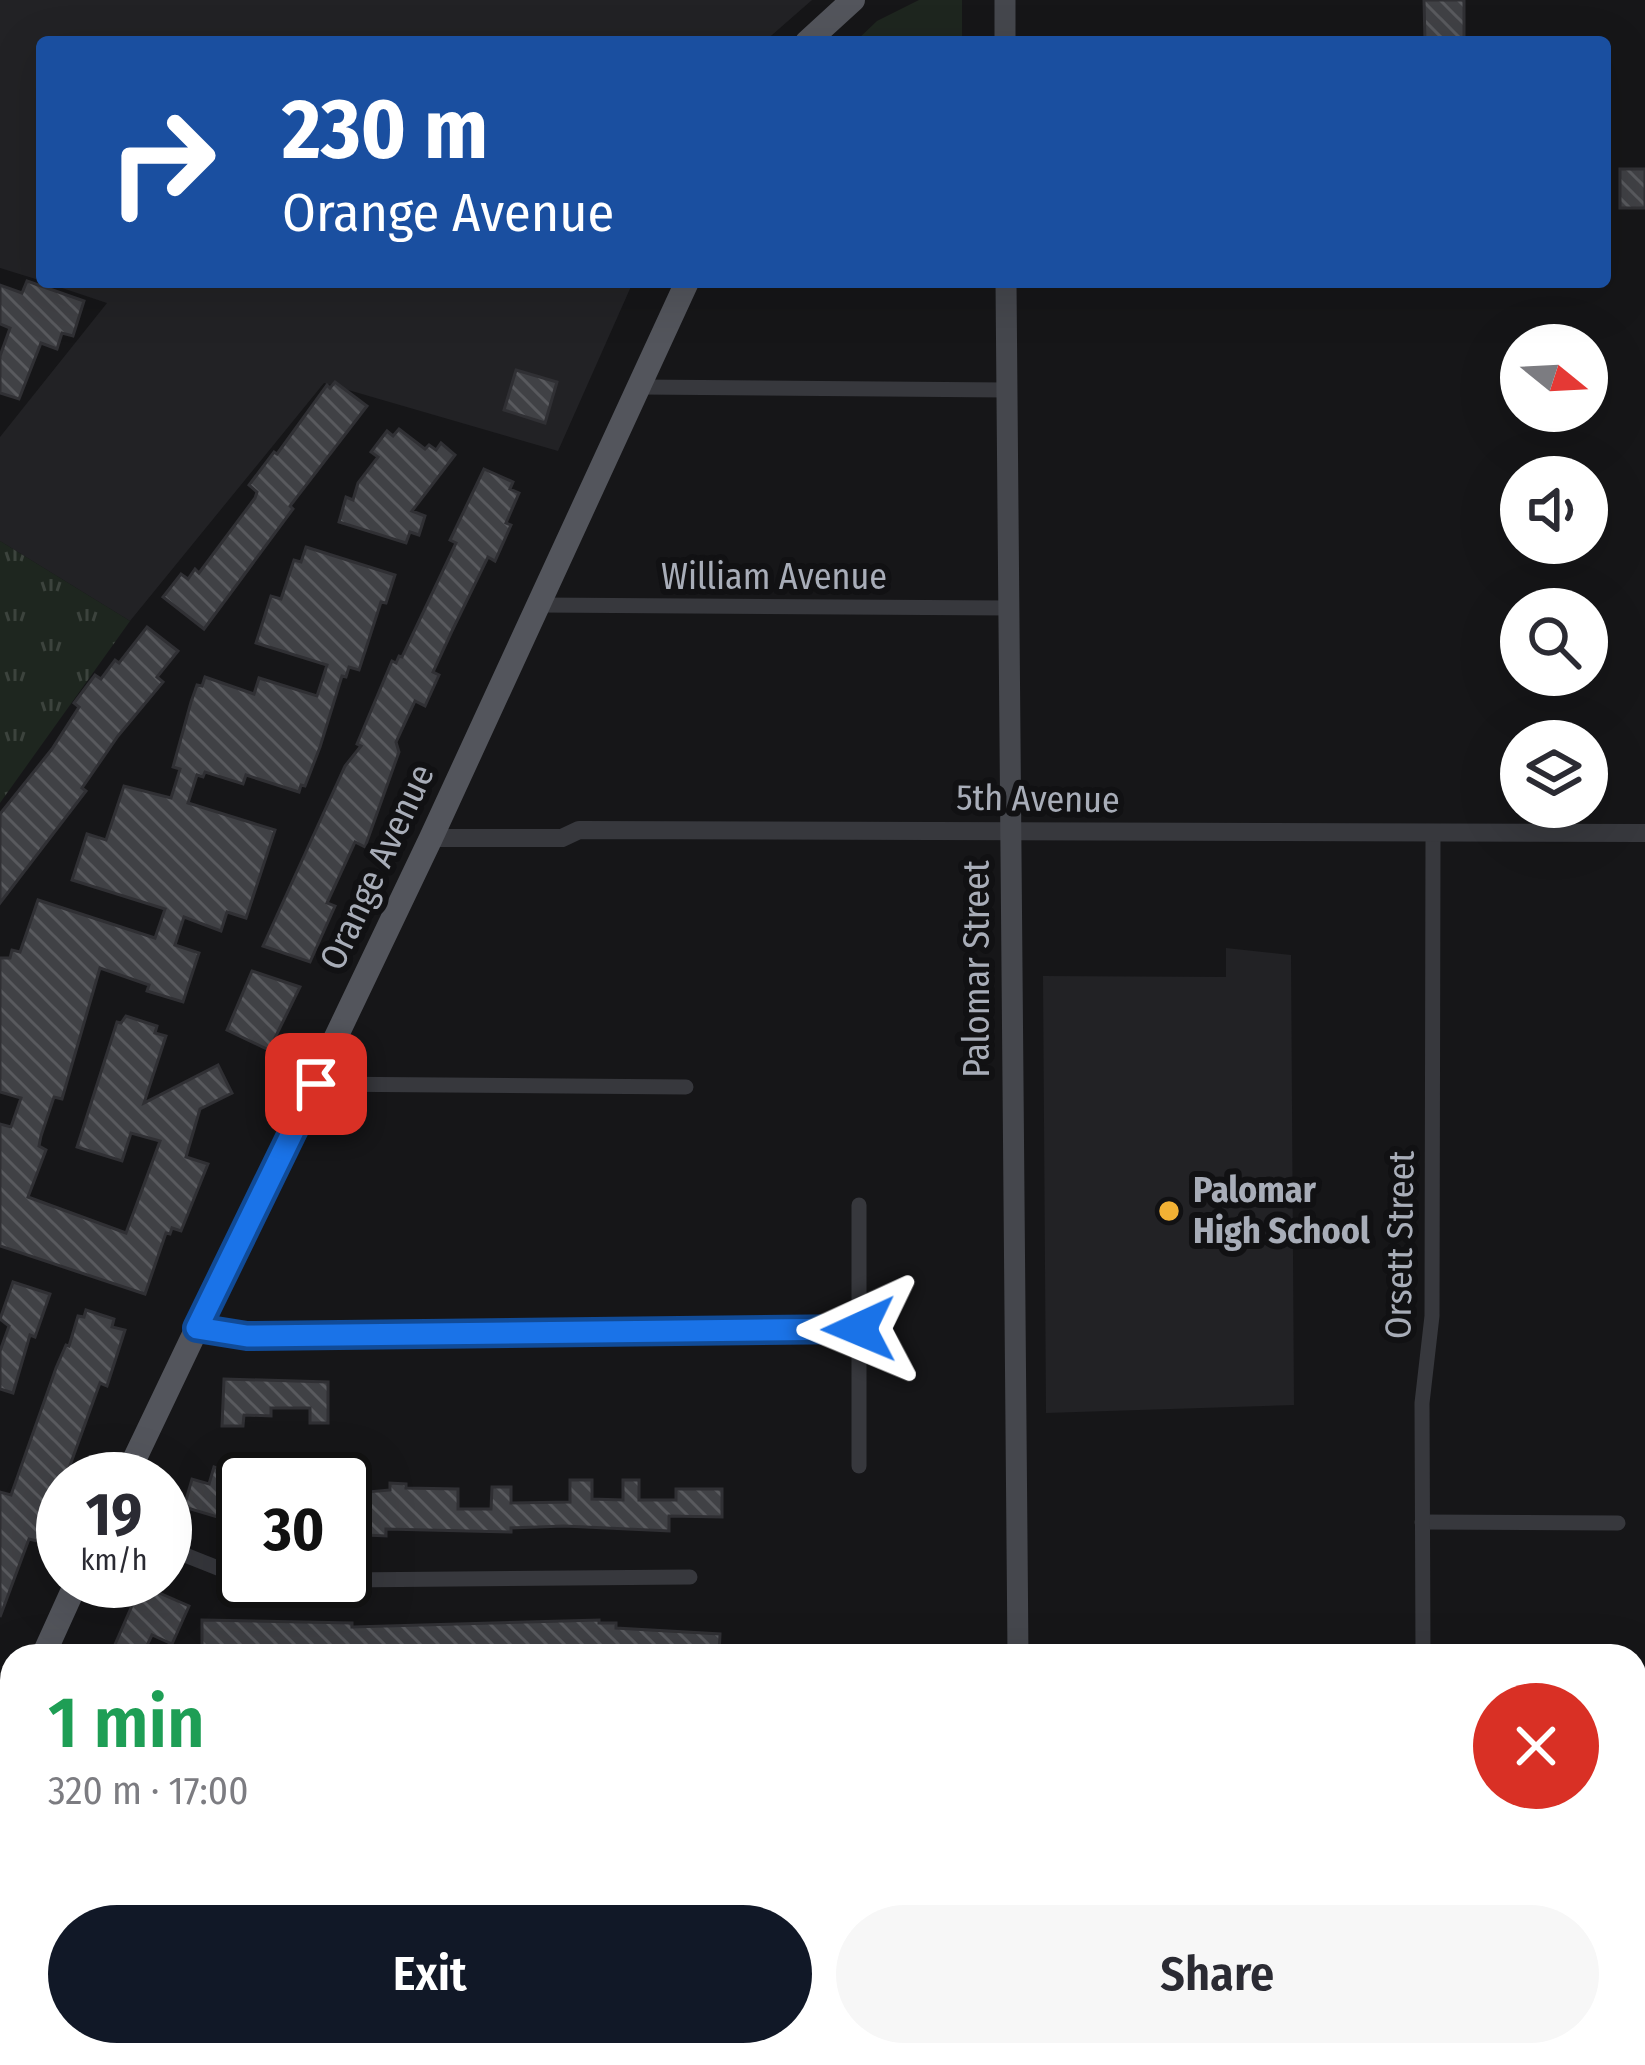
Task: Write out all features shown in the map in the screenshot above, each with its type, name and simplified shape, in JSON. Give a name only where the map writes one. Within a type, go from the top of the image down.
[{"type":"main road","points":[[814,36],[853,0]]},
{"type":"main road","points":[[1005,0],[1005,36]]},
{"type":"main road","name":"Orange Avenue","points":[[138,1452],[316,1084],[684,288]]},
{"type":"main road","name":"Palomar Street","points":[[1006,288],[1018,1644]]},
{"type":"main road","points":[[48,1644],[65,1608]]},
{"type":"street","points":[[640,387],[1006,390]]},
{"type":"street","name":"William Avenue","points":[[540,605],[1008,608]]},
{"type":"street","name":"5th Avenue","points":[[431,838],[562,838],[579,830],[1645,833]]},
{"type":"street","name":"Orsett Street","points":[[1423,1644],[1422,1403],[1432,1316],[1433,835]]},
{"type":"street","points":[[316,1084],[686,1087]]},
{"type":"street","points":[[859,1205],[859,1466]]},
{"type":"street","points":[[197,1328],[247,1336],[859,1329]]},
{"type":"street","points":[[1422,1522],[1618,1523]]},
{"type":"street","points":[[372,1580],[689,1577]]},
{"type":"shaded area","points":[[0,0],[812,0],[771,36],[36,36],[36,279],[0,268]]},
{"type":"shaded area","points":[[62,288],[630,288],[558,451],[324,383],[130,621],[0,541],[0,437],[107,303]]},
{"type":"shaded area","name":"Palomar High School","points":[[1226,948],[1291,955],[1294,1405],[1046,1413],[1043,976],[1226,977]]},
{"type":"green space","points":[[919,0],[962,0],[962,36],[861,36],[877,21]]},
{"type":"green space","points":[[0,541],[130,621],[0,803]]},
{"type":"building","points":[[1424,0],[1464,0],[1464,36],[1425,36]]},
{"type":"building","points":[[1620,169],[1645,169],[1645,208],[1620,208]]},
{"type":"building","points":[[27,281],[36,288],[84,301],[73,336],[62,333],[57,349],[41,343],[19,399],[0,393],[0,356],[10,328],[0,324],[0,285],[22,293]]},
{"type":"building","points":[[516,370],[557,382],[545,423],[504,410]]},
{"type":"building","points":[[335,382],[367,406],[204,629],[163,597],[181,574],[188,579],[195,569],[199,573],[255,498],[257,492],[249,485],[327,385],[330,388]]},
{"type":"building","points":[[399,429],[425,449],[429,445],[436,450],[441,443],[455,455],[412,511],[425,516],[419,535],[410,532],[406,543],[339,522],[346,497],[353,500],[358,483],[378,457],[371,452],[387,431],[393,436]]},
{"type":"building","points":[[484,469],[513,482],[510,489],[519,493],[506,523],[511,525],[495,561],[488,557],[452,631],[433,672],[439,675],[425,706],[415,701],[396,742],[399,752],[365,847],[355,842],[327,903],[335,906],[310,962],[263,946],[345,766],[361,746],[357,744],[392,661],[402,657],[456,543],[450,540]]},
{"type":"building","points":[[306,547],[395,575],[359,670],[349,667],[346,677],[342,676],[320,747],[299,792],[246,775],[243,784],[205,772],[203,777],[197,775],[188,803],[275,830],[246,918],[227,912],[221,931],[184,917],[175,945],[199,953],[183,1002],[100,968],[62,1099],[54,1097],[41,1136],[39,1146],[46,1150],[28,1197],[126,1233],[160,1141],[131,1133],[122,1161],[77,1147],[117,1022],[126,1016],[157,1026],[155,1033],[166,1036],[144,1103],[218,1065],[232,1093],[200,1109],[186,1157],[208,1164],[181,1231],[172,1228],[166,1233],[145,1294],[0,1246],[0,1124],[11,1127],[21,1098],[0,1092],[0,958],[10,958],[12,950],[20,952],[38,900],[155,938],[165,909],[72,880],[87,834],[106,840],[124,786],[171,798],[180,769],[173,767],[191,702],[205,677],[254,694],[259,678],[317,696],[327,665],[256,643],[271,596],[281,599],[294,560],[301,562]]},
{"type":"building","points":[[147,627],[178,651],[157,677],[163,682],[118,736],[82,788],[86,791],[0,903],[0,814],[52,749],[79,707],[74,703],[95,675],[101,679],[115,660],[119,663]]},
{"type":"building","points":[[252,971],[300,987],[269,1050],[227,1030]]},
{"type":"building","points":[[13,1282],[50,1294],[35,1337],[30,1335],[13,1393],[0,1389],[0,1351],[9,1326],[0,1319]]},
{"type":"building","points":[[86,1310],[114,1319],[112,1327],[125,1330],[107,1386],[100,1383],[75,1452],[36,1452],[36,1541],[29,1539],[0,1617],[0,1492],[11,1495],[56,1368],[78,1316],[84,1317]]},
{"type":"building","points":[[224,1379],[328,1382],[328,1423],[310,1423],[310,1408],[271,1408],[271,1416],[244,1415],[243,1426],[222,1426]]},
{"type":"building","points":[[216,1468],[216,1517],[192,1509],[192,1479],[209,1484]]},
{"type":"building","points":[[570,1480],[592,1480],[592,1499],[623,1500],[623,1480],[639,1480],[639,1500],[676,1500],[676,1489],[722,1489],[722,1517],[669,1516],[669,1531],[564,1526],[511,1528],[511,1532],[386,1529],[386,1536],[372,1535],[372,1492],[390,1490],[390,1483],[458,1489],[458,1509],[491,1509],[492,1487],[511,1487],[511,1503],[570,1502]]},
{"type":"building","points":[[131,1608],[188,1608],[172,1644],[152,1635],[148,1644],[115,1644]]},
{"type":"building","points":[[202,1620],[352,1623],[352,1627],[599,1620],[616,1623],[616,1628],[720,1634],[720,1644],[202,1644]]},
{"type":"place","name":"Palomar High School","points":[[1169,1211]]},
{"type":"route","points":[[316,1084],[197,1328],[247,1336],[859,1329]]}]
